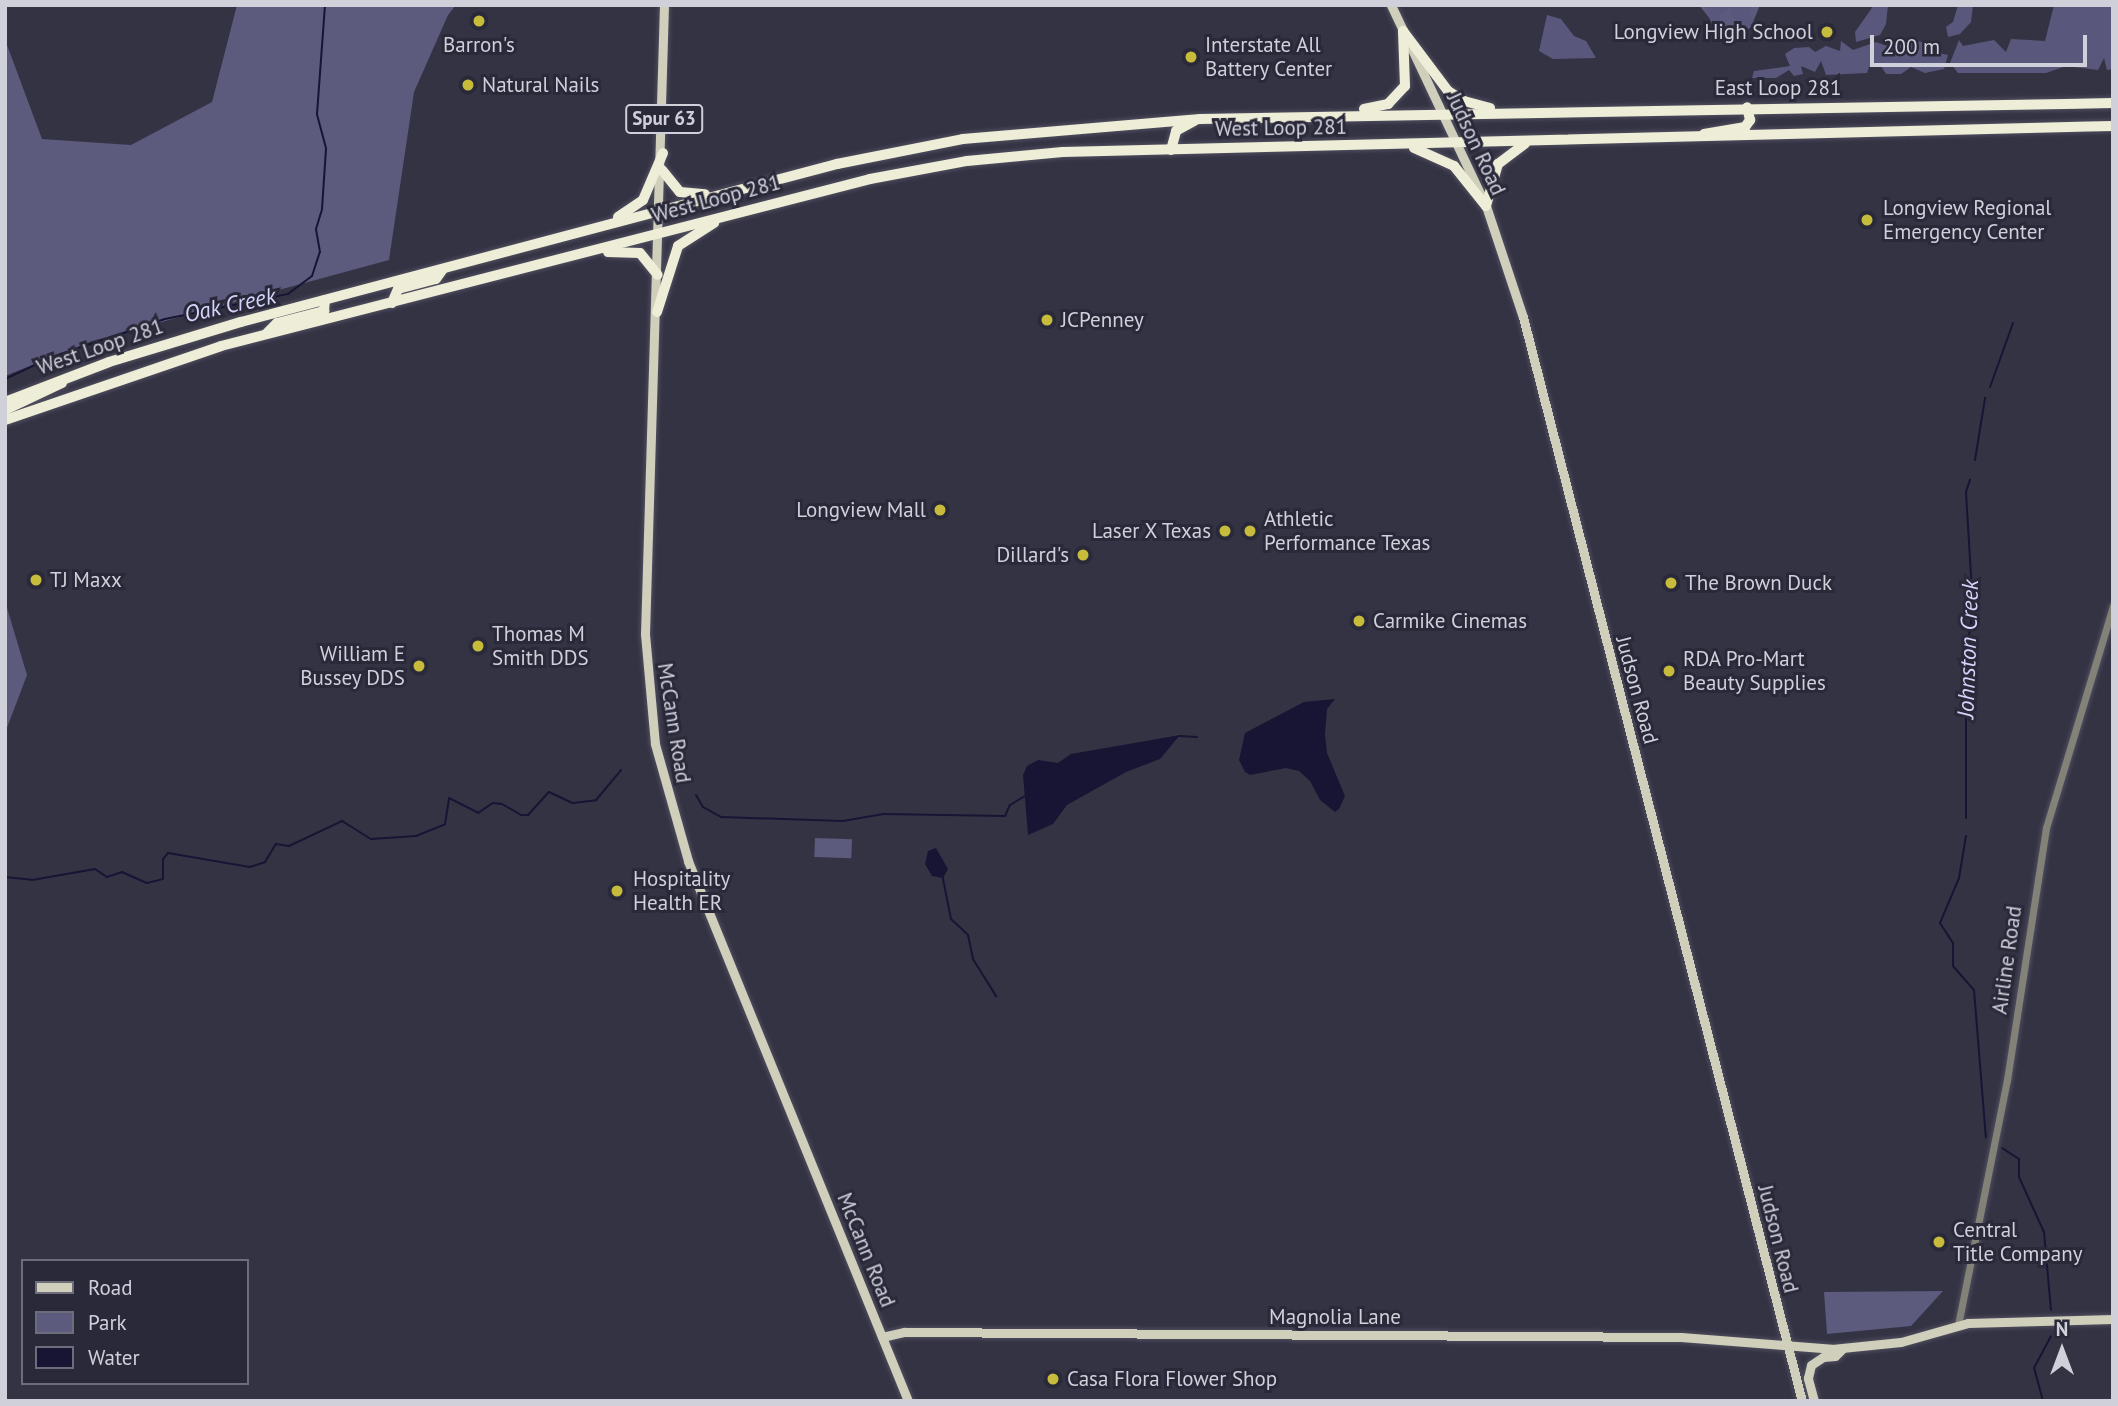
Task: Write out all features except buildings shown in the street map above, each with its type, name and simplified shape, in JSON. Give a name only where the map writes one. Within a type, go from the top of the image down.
[{"type":"highway","points":[[1403,31],[1456,97],[1514,112]]},
{"type":"highway","points":[[1329,117],[1380,108],[1396,98],[1406,76],[1403,31]]},
{"type":"highway","name":"East Loop 281","points":[[1444,114],[2113,103]]},
{"type":"highway","points":[[1688,139],[1745,127],[1749,120],[1747,107]]},
{"type":"highway","name":"West Loop 281","points":[[5,402],[72,375],[325,300],[864,158],[963,139],[1200,119],[1444,114]]},
{"type":"highway","points":[[1171,150],[1178,129],[1200,119]]},
{"type":"highway","points":[[1458,144],[2113,126]]},
{"type":"highway","points":[[1486,206],[1498,164],[1528,143]]},
{"type":"highway","name":"West Loop 281","points":[[5,420],[134,373],[265,334],[581,255],[870,178],[967,161],[1063,152],[1458,144]]},
{"type":"highway","points":[[1401,145],[1449,162],[1486,206]]},
{"type":"highway","points":[[600,227],[641,202],[663,153]]},
{"type":"highway","points":[[662,170],[682,194],[729,193]]},
{"type":"highway","points":[[657,312],[678,246],[733,214]]},
{"type":"highway","points":[[581,255],[638,251],[658,275]]},
{"type":"highway","points":[[392,303],[398,289],[436,279],[443,269]]},
{"type":"highway","points":[[265,334],[276,323],[324,312],[325,300]]},
{"type":"highway","points":[[5,410],[50,392],[72,375]]},
{"type":"main road","name":"McCann Road","points":[[664,5],[663,153],[645,634],[657,753],[688,861],[908,1401]]},
{"type":"main road","name":"Judson Road","points":[[1391,5],[1486,206],[1524,322],[1802,1401]]},
{"type":"main road","points":[[1814,1401],[1808,1378],[1811,1365],[1822,1357],[1835,1356],[1843,1348],[1901,1342],[1958,1325],[2113,1319]]},
{"type":"main road","name":"Magnolia Lane","points":[[882,1337],[916,1332],[1667,1337],[1788,1347],[1843,1348]]},
{"type":"street","name":"Airline Road","points":[[1958,1325],[2007,1080],[2046,828],[2113,606]]},
{"type":"green space","points":[[237,5],[456,5],[448,15],[414,92],[389,260],[92,341],[5,376],[5,27],[7,45],[42,139],[131,145],[212,102]]},
{"type":"green space","points":[[1699,5],[1760,5],[1751,27],[1729,43]]},
{"type":"green space","points":[[5,601],[27,675],[5,733]]},
{"type":"green space","points":[[815,838],[852,839],[851,858],[814,857]]},
{"type":"green space","points":[[1943,1291],[1911,1326],[1827,1334],[1824,1292]]},
{"type":"shaded area","points":[[1706,5],[1753,5],[1748,11],[1754,18],[1752,25],[1744,26],[1732,17],[1731,7],[1719,15],[1720,24],[1711,23]]},
{"type":"shaded area","points":[[1874,5],[1888,5],[1886,24],[1880,35],[1856,42],[1855,32]]},
{"type":"shaded area","points":[[1958,5],[1973,5],[1971,22],[1960,34],[1948,37],[1946,27],[1953,22]]},
{"type":"shaded area","points":[[2054,5],[2113,5],[2113,69],[2107,70],[2104,58],[2098,70],[2066,66],[2046,73],[1958,73],[1950,63],[1959,40],[1963,46],[1994,40],[2006,52],[2011,39],[2045,41]]},
{"type":"shaded area","points":[[1547,15],[1561,19],[1574,36],[1586,41],[1596,58],[1553,59],[1539,51]]},
{"type":"shaded area","points":[[1914,40],[1936,46],[1939,53],[1948,55],[1944,69],[1925,73],[1911,67],[1901,74],[1886,74],[1881,66],[1869,67],[1867,73],[1826,75],[1821,61],[1815,72],[1801,66],[1803,74],[1794,76],[1789,70],[1776,78],[1752,78],[1754,71],[1790,66],[1785,54],[1794,48],[1809,47],[1815,52],[1826,46],[1840,51],[1841,41],[1853,50],[1876,42],[1902,51],[1899,45]]},
{"type":"water","points":[[1335,699],[1327,709],[1325,734],[1327,753],[1345,796],[1339,809],[1335,812],[1320,800],[1310,781],[1299,771],[1286,768],[1250,775],[1245,772],[1239,760],[1245,733],[1304,702]]},
{"type":"water","points":[[1180,735],[1160,759],[1126,772],[1067,805],[1053,824],[1028,835],[1023,775],[1027,766],[1038,760],[1058,763],[1071,754]]},
{"type":"water","points":[[936,848],[948,869],[943,878],[932,876],[925,864],[928,851]]},
{"type":"waterway","name":"Oak Creek","points":[[5,379],[52,357],[165,319],[288,294],[312,276],[320,252],[316,229],[322,209],[326,148],[317,114],[325,5]]},
{"type":"waterway","name":"Johnston Creek","points":[[1990,387],[2013,323]]},
{"type":"waterway","name":"Johnston Creek","points":[[1975,460],[1985,398]]},
{"type":"waterway","name":"Johnston Creek","points":[[1966,818],[1966,655],[1973,610],[1966,492],[1970,480]]},
{"type":"waterway","points":[[1179,736],[1197,737]]},
{"type":"waterway","points":[[5,877],[32,880],[95,869],[107,877],[122,872],[147,883],[163,879],[163,859],[168,853],[250,867],[265,862],[276,844],[289,846],[342,821],[371,839],[416,836],[445,824],[449,798],[478,813],[493,803],[502,804],[521,815],[528,815],[549,792],[573,803],[596,800],[621,770]]},
{"type":"waterway","points":[[696,795],[703,807],[721,817],[843,821],[883,814],[1005,816],[1010,805],[1025,796]]},
{"type":"waterway","name":"Johnston Creek","points":[[1966,836],[1959,878],[1940,923],[1953,943],[1953,966],[1974,990],[1986,1138]]},
{"type":"waterway","points":[[942,874],[951,919],[968,935],[973,959],[996,996]]},
{"type":"waterway","name":"Johnston Creek","points":[[2002,1148],[2019,1159],[2019,1177],[2044,1232],[2051,1310]]},
{"type":"waterway","name":"Johnston Creek","points":[[2043,1401],[2034,1368],[2051,1336]]},
{"type":"place","name":"Barron's","points":[[479,21]]},
{"type":"place","name":"Longview High School","points":[[1827,32]]},
{"type":"place","name":"Interstate All Battery Center","points":[[1191,57]]},
{"type":"place","name":"Natural Nails","points":[[468,85]]},
{"type":"place","name":"Longview Regional Emergency Center","points":[[1867,220]]},
{"type":"place","name":"JCPenney","points":[[1047,320]]},
{"type":"place","name":"Longview Mall","points":[[940,510]]},
{"type":"place","name":"Laser X Texas","points":[[1225,531]]},
{"type":"place","name":"Athletic Performance Texas","points":[[1250,531]]},
{"type":"place","name":"Dillard's","points":[[1083,555]]},
{"type":"place","name":"TJ Maxx","points":[[36,580]]},
{"type":"place","name":"The Brown Duck","points":[[1671,583]]},
{"type":"place","name":"Carmike Cinemas","points":[[1359,621]]},
{"type":"place","name":"Thomas M Smith DDS","points":[[478,646]]},
{"type":"place","name":"William E Bussey DDS","points":[[419,666]]},
{"type":"place","name":"RDA Pro-Mart Beauty Supplies","points":[[1669,671]]},
{"type":"place","name":"Hospitality Health ER","points":[[617,891]]},
{"type":"place","name":"Central Title Company","points":[[1939,1242]]},
{"type":"place","name":"Casa Flora Flower Shop","points":[[1053,1379]]}]
